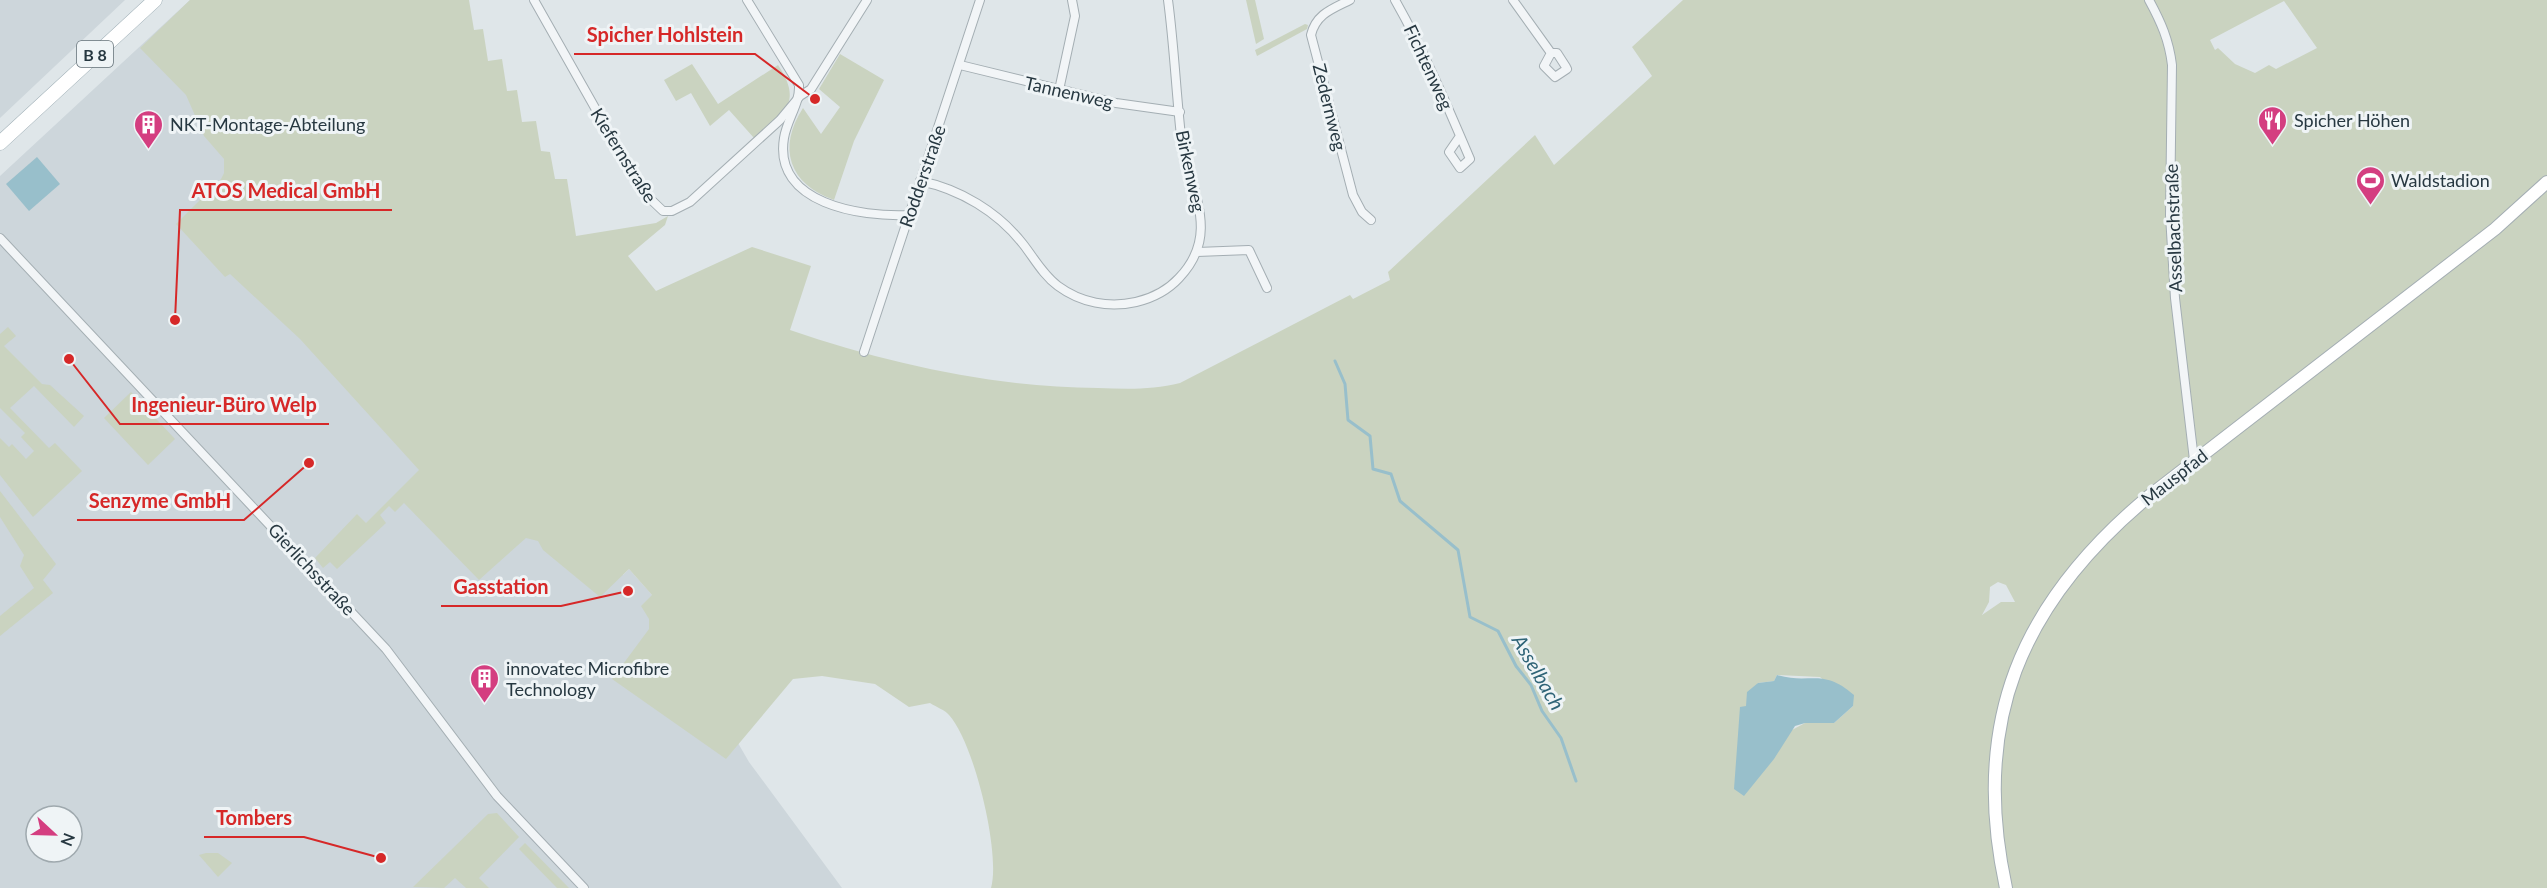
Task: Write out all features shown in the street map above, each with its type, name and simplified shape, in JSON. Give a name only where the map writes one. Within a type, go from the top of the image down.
[{"type":"main road","name":"B 8","points":[[0,143],[154,0]]},
{"type":"street","name":"Kiefernstraße","points":[[534,0],[642,191],[658,210],[672,211],[690,202],[780,120],[800,96]]},
{"type":"street","points":[[747,0],[794,75],[800,96]]},
{"type":"street","points":[[867,0],[814,86],[800,96],[787,126],[783,149],[785,163],[798,186],[811,196],[834,206],[908,215]]},
{"type":"street","name":"Rodderstraße","points":[[864,352],[980,0]]},
{"type":"street","points":[[1059,90],[1075,16],[1072,0]]},
{"type":"street","name":"Birkenweg","points":[[920,181],[944,187],[979,204],[1003,223],[1058,286],[1078,298],[1091,302],[1126,304],[1162,293],[1184,273],[1197,252],[1202,222],[1184,149],[1168,0]]},
{"type":"street","name":"Fichtenweg","points":[[1395,0],[1432,69],[1460,136]]},
{"type":"street","points":[[1513,0],[1551,52]]},
{"type":"street","name":"Asselbachstraße","points":[[2149,0],[2170,45],[2172,65],[2170,215],[2175,298],[2194,460]]},
{"type":"street","name":"Zedernweg","points":[[1345,1],[1316,20],[1311,35],[1353,195],[1362,212],[1371,220]]},
{"type":"street","name":"Tannenweg","points":[[960,65],[1147,110],[1180,112]]},
{"type":"street","name":"Mauspfad","points":[[2007,888],[1997,840],[1994,775],[2003,712],[2021,654],[2052,598],[2085,555],[2124,516],[2494,229],[2547,182]]},
{"type":"street","name":"Gierlichsstraße","points":[[0,238],[386,649],[497,796],[584,888]]},
{"type":"street","points":[[1197,252],[1249,250],[1267,288]]},
{"type":"shaded area","points":[[0,0],[125,0],[0,118]]},
{"type":"shaded area","points":[[190,0],[623,575],[629,569],[652,595],[749,762],[842,888],[0,888],[0,176]]},
{"type":"green space","points":[[190,0],[469,0],[474,30],[483,29],[488,61],[502,59],[507,91],[517,90],[522,122],[536,121],[541,151],[550,152],[555,179],[567,179],[576,236],[656,223],[668,216],[665,225],[628,256],[656,291],[752,247],[811,266],[790,330],[903,363],[981,378],[1059,387],[1119,389],[1160,387],[1180,383],[1350,295],[1353,299],[1390,280],[1388,272],[1535,135],[1554,165],[1652,76],[1632,47],[1683,0],[2547,0],[2547,888],[991,888],[993,872],[989,825],[976,773],[958,729],[947,713],[930,703],[909,707],[875,684],[822,676],[793,679],[726,759],[612,679],[649,629],[649,619],[641,606],[652,595],[629,569],[600,597],[543,550],[538,541],[526,538],[479,580],[404,503],[395,512],[389,506],[380,515],[386,523],[337,569],[330,562],[323,568],[315,558],[357,514],[366,523],[419,470],[300,339],[230,274],[225,277],[176,224],[221,179],[224,173],[224,159],[204,136],[186,95],[140,48]],"holes":[[[2284,1],[2317,48],[2276,69],[2269,65],[2255,73],[2235,64],[2218,48],[2215,50],[2210,40]],[[1998,582],[2006,585],[2015,602],[2001,602],[1982,615],[1989,602],[1990,587]],[[1777,675],[1820,677],[1853,706],[1834,723],[1805,723],[1792,730],[1741,707],[1746,707],[1758,683],[1774,681]]]},
{"type":"green space","points":[[1246,0],[1255,0],[1264,39],[1256,44]]},
{"type":"green space","points":[[1305,24],[1308,25],[1307,29],[1257,56],[1255,50]]},
{"type":"green space","points":[[840,54],[884,80],[854,141],[834,200],[819,193],[798,174],[792,163],[790,150],[795,123],[803,108],[821,134],[840,107],[819,89]]},
{"type":"green space","points":[[692,64],[718,104],[778,65],[789,89],[790,98],[787,106],[774,122],[754,138],[729,110],[710,126],[691,93],[676,101],[664,80]]},
{"type":"green space","points":[[8,327],[16,336],[4,346],[42,384],[50,385],[84,416],[74,427],[34,386],[10,408],[49,448],[55,443],[82,471],[33,517],[0,475],[0,438],[9,447],[12,444],[26,459],[34,451],[21,437],[25,433],[0,408],[0,334]]},
{"type":"green space","points":[[131,392],[175,439],[148,465],[104,418]]},
{"type":"green space","points":[[0,491],[56,564],[43,580],[53,593],[0,636],[0,616],[34,588],[20,566],[24,555],[0,517]]},
{"type":"green space","points":[[497,813],[519,837],[479,878],[489,888],[466,888],[455,878],[444,888],[413,887],[488,814]]},
{"type":"green space","points":[[525,843],[569,888],[557,888],[519,849]]},
{"type":"green space","points":[[218,853],[232,863],[218,877],[199,855]]},
{"type":"water","points":[[37,157],[60,184],[29,211],[6,184]]},
{"type":"water","points":[[1777,675],[1788,678],[1833,681],[1854,695],[1853,706],[1834,723],[1805,723],[1795,726],[1774,759],[1744,796],[1734,789],[1740,707],[1746,706],[1747,692],[1758,683],[1774,681]]},
{"type":"waterway","name":"Asselbach","points":[[1335,361],[1345,384],[1348,420],[1370,436],[1373,469],[1391,474],[1400,501],[1458,550],[1470,617],[1498,631],[1516,666],[1531,685],[1542,711],[1561,738],[1576,781]]},
{"type":"place","name":"Spicher Hohlstein","points":[[815,99]]},
{"type":"place","name":"Spicher Höhen","points":[[2273,146]]},
{"type":"place","name":"NKT-Montage-Abteilung","points":[[149,150]]},
{"type":"place","name":"Waldstadion","points":[[2370,206]]},
{"type":"place","name":"ATOS Medical GmbH","points":[[175,320]]},
{"type":"place","name":"Ingenieur-Büro Welp","points":[[69,359]]},
{"type":"place","name":"Senzyme GmbH","points":[[309,463]]},
{"type":"place","name":"Gasstation","points":[[628,591]]},
{"type":"place","name":"innovatec Microfibre Technology","points":[[485,704]]},
{"type":"place","name":"Tombers","points":[[381,858]]}]
